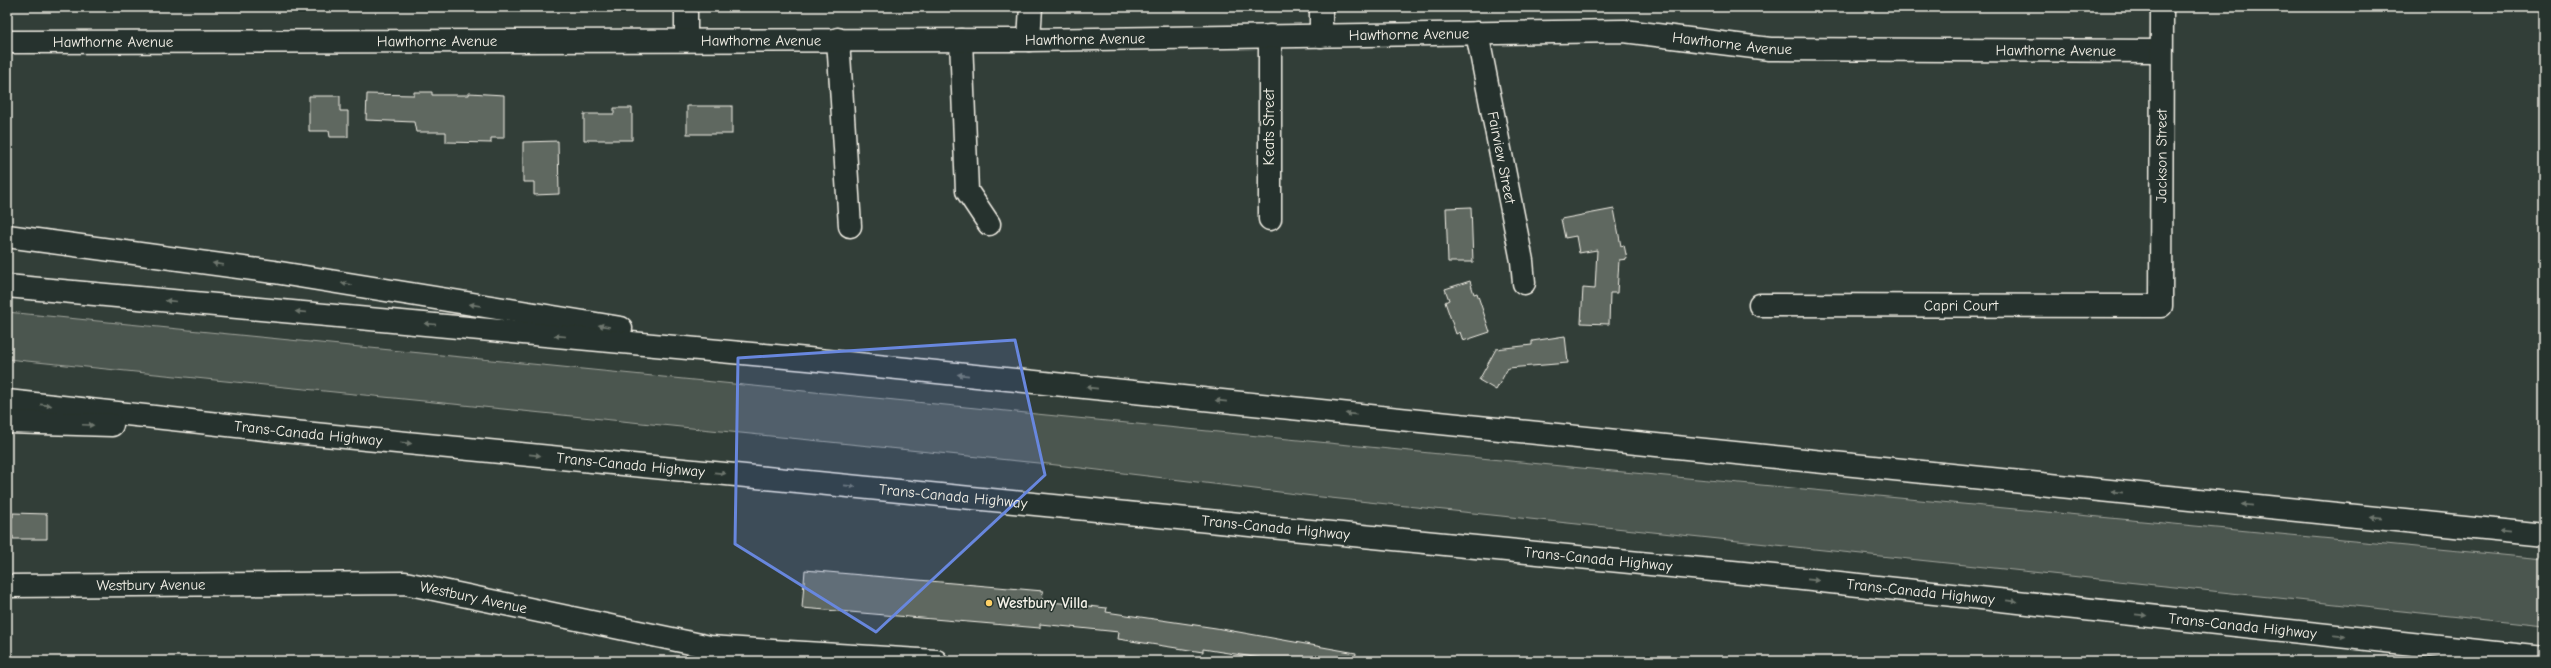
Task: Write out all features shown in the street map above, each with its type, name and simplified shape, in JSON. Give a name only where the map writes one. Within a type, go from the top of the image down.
[{"type":"main road","points":[[686,7],[686,39]]},
{"type":"main road","points":[[1030,40],[1031,7]]},
{"type":"main road","points":[[1321,7],[1321,36]]},
{"type":"main road","name":"Jackson Street","points":[[2161,306],[2162,7]]},
{"type":"main road","name":"Hawthorne Avenue","points":[[7,42],[686,39],[1030,40],[1624,31],[1770,50],[2161,51]]},
{"type":"main road","name":"Fairview Street","points":[[1477,33],[1522,261],[1524,283]]},
{"type":"main road","name":"Keats Street","points":[[1270,36],[1270,218]]},
{"type":"main road","points":[[838,39],[850,226]]},
{"type":"main road","points":[[961,40],[967,191],[989,224]]},
{"type":"main road","points":[[7,236],[274,272],[808,359]]},
{"type":"main road","points":[[7,286],[808,359],[2544,535]]},
{"type":"main road","name":"Capri Court","points":[[1760,305],[2161,306]]},
{"type":"main road","name":"Trans-Canada Highway","points":[[7,401],[283,431],[1766,575],[2544,658]]},
{"type":"main road","points":[[7,422],[283,431]]},
{"type":"main road","name":"Westbury Avenue","points":[[7,586],[405,583],[709,654],[936,661]]},
{"type":"highlighted area","points":[[1015,340],[1045,475],[876,632],[735,544],[738,358]]},
{"type":"shaded area","points":[[7,312],[1581,468],[2544,559],[2544,626],[1321,497],[1048,464],[7,359]]},
{"type":"building","points":[[414,92],[432,92],[432,95],[469,95],[469,93],[504,95],[504,138],[491,138],[491,143],[446,142],[446,132],[416,132],[414,122],[366,120],[367,94],[414,95]]},
{"type":"building","points":[[309,96],[340,96],[340,111],[348,111],[348,137],[330,137],[329,131],[309,131]]},
{"type":"building","points":[[687,106],[732,106],[732,134],[687,134]]},
{"type":"building","points":[[614,108],[632,108],[632,140],[584,140],[584,114],[614,114]]},
{"type":"building","points":[[558,141],[559,194],[534,195],[534,182],[523,182],[523,142]]},
{"type":"building","points":[[1471,207],[1473,262],[1448,262],[1446,208]]},
{"type":"building","points":[[1614,209],[1621,246],[1624,245],[1627,259],[1619,260],[1617,293],[1610,293],[1609,324],[1581,323],[1583,288],[1595,289],[1597,250],[1579,253],[1576,236],[1565,238],[1561,219]]},
{"type":"building","points":[[1470,281],[1474,294],[1477,293],[1490,332],[1463,341],[1460,332],[1456,334],[1445,302],[1449,300],[1445,289]]},
{"type":"building","points":[[1565,336],[1568,363],[1508,368],[1496,390],[1479,380],[1496,349],[1532,345],[1532,341]]},
{"type":"building","points":[[13,513],[47,514],[47,539],[13,539],[13,536],[7,536],[7,516],[13,517]]},
{"type":"building","points":[[805,570],[1043,591],[1042,601],[1107,608],[1106,612],[1216,628],[1356,653],[1355,661],[1260,661],[1260,658],[1203,649],[1203,652],[1118,639],[1119,632],[1040,624],[1040,628],[802,608]]},
{"type":"place","name":"Westbury Villa","points":[[989,603]]}]
